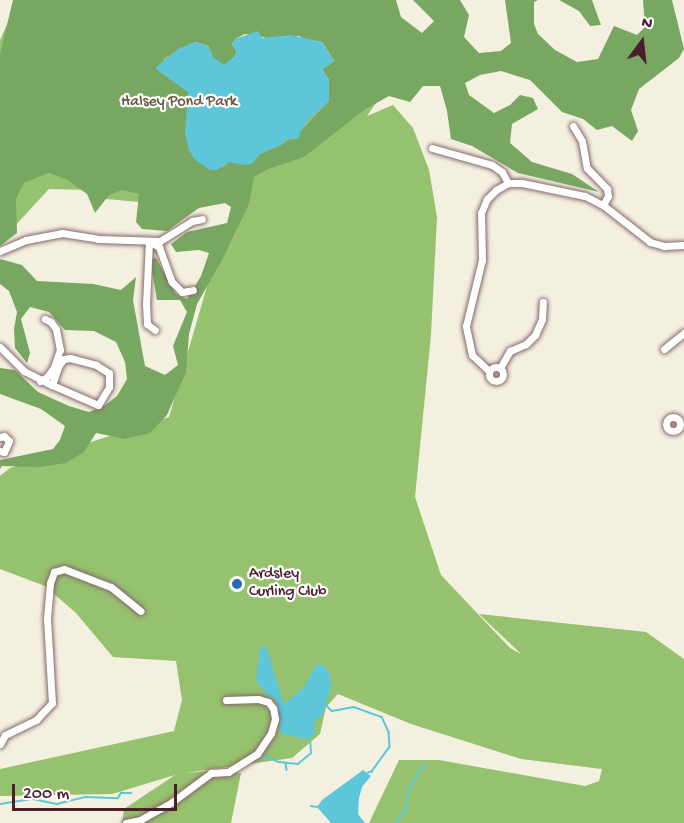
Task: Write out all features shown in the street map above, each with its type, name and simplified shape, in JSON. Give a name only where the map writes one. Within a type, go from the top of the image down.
[{"type":"street","points":[[573,126],[582,141],[587,168],[607,189],[608,196],[603,205]]},
{"type":"street","points":[[432,148],[492,165],[502,172],[508,183]]},
{"type":"street","points":[[500,368],[503,375],[498,381],[490,379],[489,371],[472,355],[467,334],[467,318],[482,260],[481,213],[491,194],[508,183],[522,183],[577,194],[603,205],[650,242],[664,246],[684,245]]},
{"type":"street","points":[[0,251],[26,240],[62,233],[98,239],[160,241],[192,221],[202,219]]},
{"type":"street","points":[[149,241],[159,247],[172,282],[182,292],[193,290]]},
{"type":"street","points":[[149,241],[147,324],[155,330]]},
{"type":"street","points":[[500,368],[510,351],[526,344],[535,335],[543,319],[543,302]]},
{"type":"street","points":[[40,381],[54,367],[60,350],[56,330],[51,322],[45,319]]},
{"type":"street","points":[[664,349],[684,333]]},
{"type":"street","points":[[0,347],[24,371],[40,381],[98,405],[109,387],[110,376],[96,365],[64,359],[52,385]]},
{"type":"street","points":[[489,371],[495,367],[500,368]]},
{"type":"street","points":[[0,437],[4,436],[9,441],[9,448],[4,452],[0,451]]},
{"type":"street","points":[[0,744],[5,735],[36,720],[52,703],[47,618],[50,583],[54,572],[64,569],[111,587],[141,611]]},
{"type":"street","points":[[126,823],[140,820],[172,802],[211,773],[228,772],[256,754],[271,733],[274,719],[273,708],[268,702],[258,699],[226,700]]},
{"type":"green space","name":"Halsey Pond Park","points":[[13,0],[396,0],[401,17],[422,33],[434,21],[413,0],[460,0],[469,15],[464,37],[479,53],[501,51],[511,43],[505,0],[538,0],[534,2],[534,24],[538,34],[555,50],[577,62],[598,59],[614,26],[637,35],[645,27],[643,0],[672,0],[684,49],[679,58],[639,89],[631,110],[638,131],[632,141],[612,126],[597,130],[583,119],[562,112],[530,80],[501,71],[480,75],[465,83],[469,95],[494,113],[510,105],[520,95],[533,98],[538,109],[512,124],[510,143],[532,162],[572,174],[599,192],[518,173],[472,146],[451,139],[440,86],[423,86],[410,102],[389,96],[364,110],[304,157],[268,169],[254,177],[249,204],[221,262],[197,304],[189,334],[186,372],[167,415],[150,433],[125,439],[96,433],[84,452],[66,463],[40,467],[2,466],[0,469],[0,460],[53,449],[60,440],[65,426],[41,409],[0,394],[0,368],[15,370],[38,392],[89,412],[104,406],[117,396],[127,379],[125,362],[116,342],[94,331],[65,330],[49,312],[30,307],[21,319],[30,353],[27,363],[15,348],[14,329],[17,312],[9,291],[0,284],[0,259],[22,265],[37,281],[93,284],[121,290],[136,277],[133,300],[145,366],[165,375],[178,365],[173,346],[187,312],[180,300],[157,300],[150,259],[156,258],[176,294],[187,299],[201,276],[209,253],[199,250],[176,252],[171,244],[187,232],[227,223],[231,207],[225,203],[199,208],[167,231],[142,229],[136,222],[139,194],[122,190],[109,195],[95,213],[87,194],[66,179],[49,173],[24,183],[16,199],[17,233],[0,246],[0,54]],"holes":[[[245,34],[273,39],[300,36],[302,39],[322,42],[334,61],[322,69],[329,80],[329,101],[300,132],[281,145],[260,154],[251,164],[229,162],[224,167],[189,150],[186,133],[188,92],[160,72],[164,58],[195,42],[208,46],[213,57],[223,66],[234,57],[237,51],[232,45],[235,39]]]},
{"type":"green space","name":"Halsey Pond Park","points":[[18,0],[378,100],[367,116],[393,105],[413,128],[429,170],[437,217],[431,335],[415,497],[441,575],[510,648],[521,654],[479,614],[646,632],[684,659],[684,823],[369,823],[399,760],[439,760],[585,786],[599,781],[602,769],[521,759],[411,724],[338,694],[326,707],[320,734],[292,758],[185,773],[218,770],[241,773],[231,823],[122,823],[124,809],[175,775],[112,794],[0,796],[0,769],[174,731],[182,700],[176,661],[113,657],[76,613],[45,586],[0,569],[0,476],[10,468],[169,417],[215,259],[243,198],[183,206],[106,199],[91,190],[49,189],[0,242],[0,40]]},
{"type":"green space","points":[[559,0],[592,0],[601,25],[590,26],[579,11]]},
{"type":"water","points":[[258,31],[262,38],[291,35],[322,42],[334,61],[322,69],[329,80],[329,101],[309,119],[300,132],[299,138],[291,140],[288,138],[281,145],[260,154],[251,164],[229,162],[217,170],[210,170],[194,159],[189,150],[185,133],[188,92],[155,68],[178,49],[195,42],[208,46],[213,57],[224,65],[234,57],[237,51],[232,45],[235,39]]},
{"type":"water","points":[[266,646],[284,704],[304,687],[316,665],[323,665],[330,674],[331,688],[321,718],[316,718],[315,734],[306,739],[280,733],[275,698],[269,697],[256,681],[260,648]]},
{"type":"water","points":[[363,770],[371,776],[362,787],[359,798],[358,814],[365,823],[331,823],[317,807],[322,800]]},
{"type":"waterway","points":[[324,703],[332,711],[354,707],[382,717],[389,732],[390,747],[372,772],[368,773]]},
{"type":"waterway","points":[[263,755],[279,762],[298,764],[311,753],[310,737]]},
{"type":"waterway","points":[[286,763],[287,770]]},
{"type":"waterway","points":[[395,823],[406,810],[408,791],[424,764]]},
{"type":"waterway","points":[[0,804],[33,799],[57,804],[86,797],[118,798],[121,793],[131,793]]},
{"type":"waterway","points":[[311,806],[317,807]]},
{"type":"place","name":"Ardsley Curling Club","points":[[237,584]]}]
